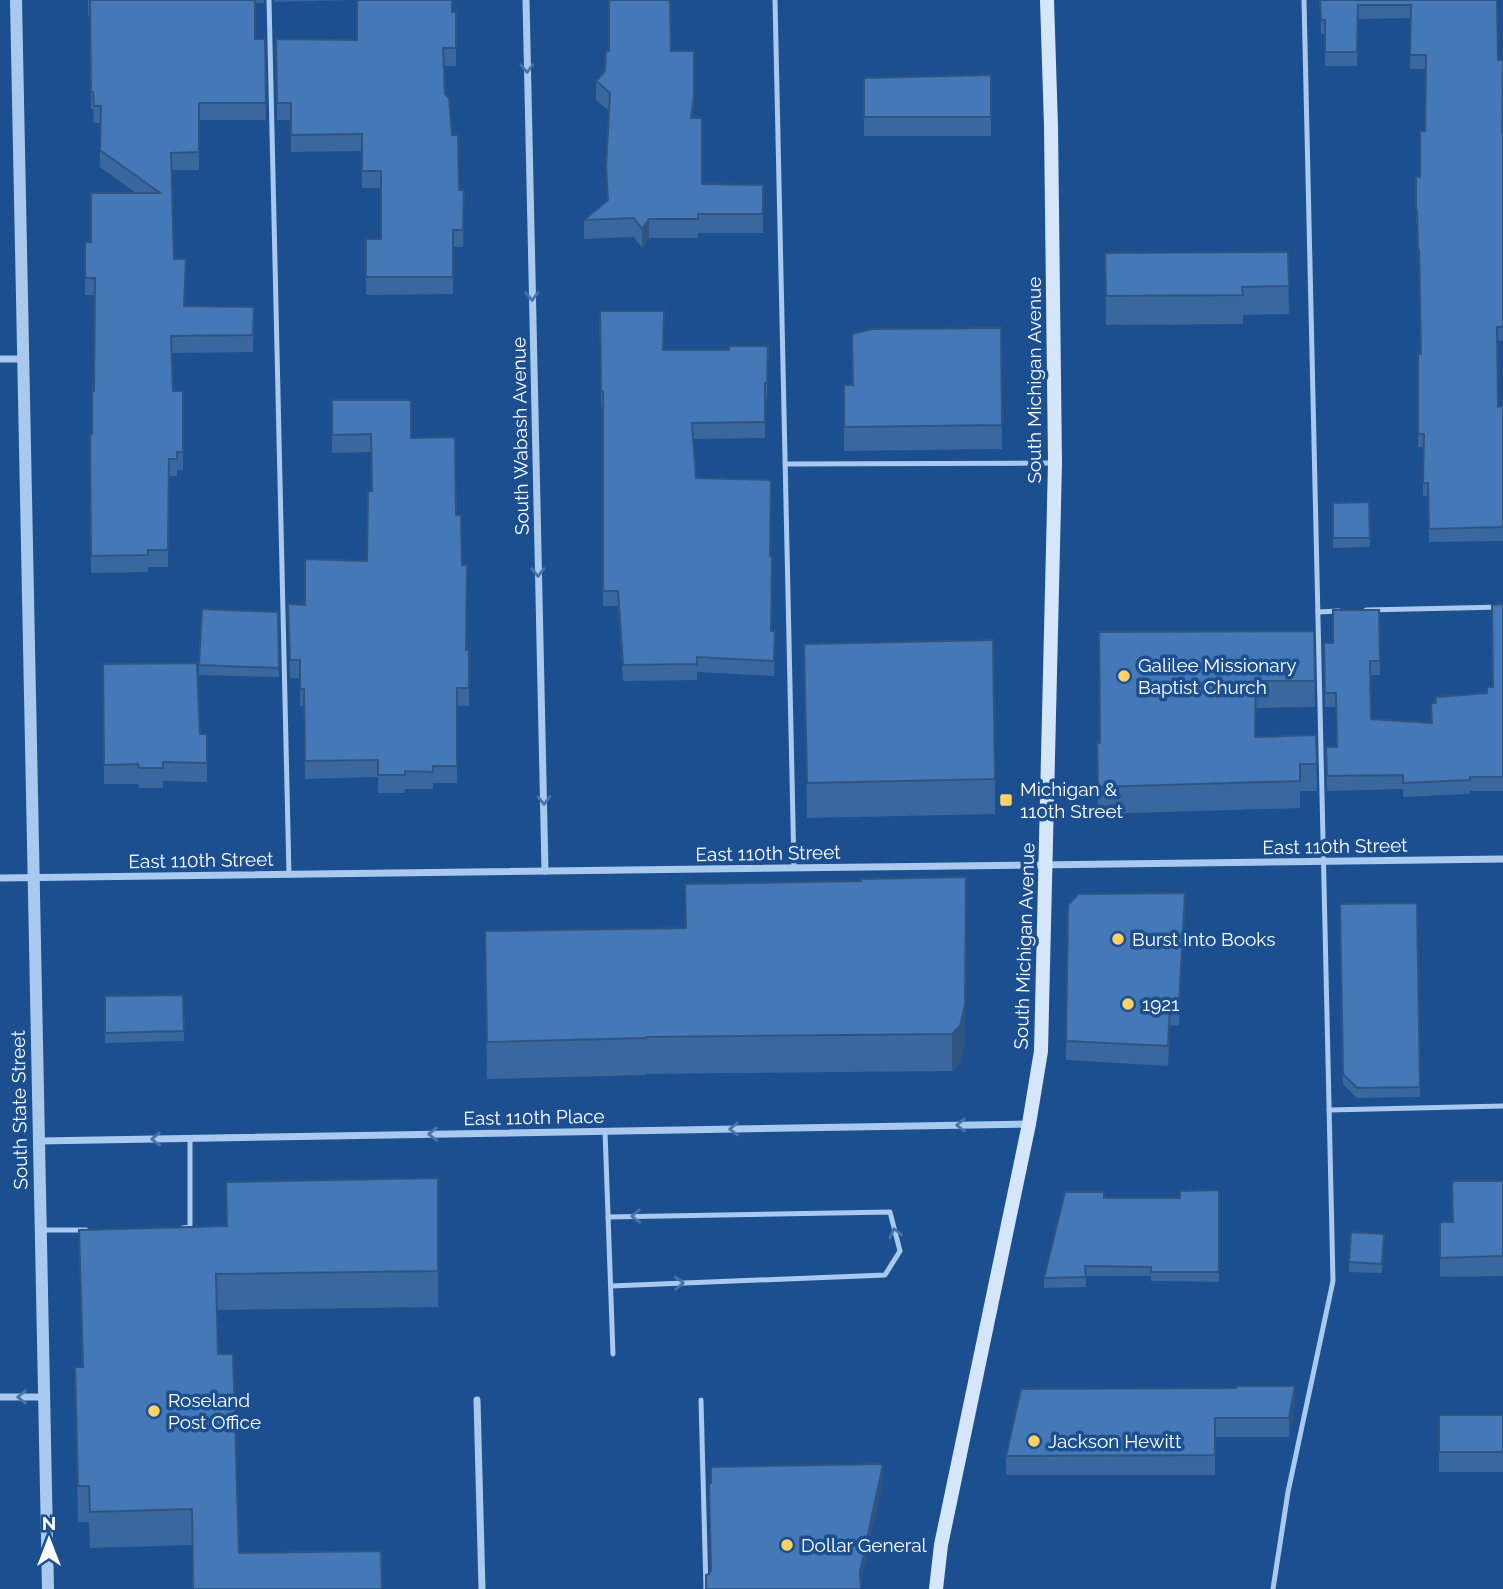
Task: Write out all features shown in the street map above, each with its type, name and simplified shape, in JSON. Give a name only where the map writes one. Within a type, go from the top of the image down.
[{"type":"main road","name":"South Michigan Avenue","points":[[936,1589],[941,1545],[1030,1124],[1041,1051],[1055,463],[1047,0]]},
{"type":"street","name":"South State Street","points":[[16,0],[48,1589]]},
{"type":"street","name":"South Wabash Avenue","points":[[526,0],[545,871]]},
{"type":"street","points":[[0,359],[23,359]]},
{"type":"street","name":"East 110th Street","points":[[0,878],[1503,859]]},
{"type":"street","name":"East 110th Place","points":[[39,1141],[1030,1124]]},
{"type":"street","points":[[0,1397],[44,1397]]},
{"type":"street","points":[[477,1400],[482,1589]]},
{"type":"lane","points":[[269,0],[289,875]]},
{"type":"lane","points":[[775,0],[794,868]]},
{"type":"lane","points":[[1273,1589],[1288,1492],[1333,1281],[1304,0]]},
{"type":"lane","points":[[785,464],[1055,463]]},
{"type":"lane","points":[[1357,611],[1503,607]]},
{"type":"lane","points":[[1318,612],[1344,611]]},
{"type":"lane","points":[[1329,1110],[1503,1106]]},
{"type":"lane","points":[[605,1131],[614,1354]]},
{"type":"lane","points":[[176,1228],[190,1227],[190,1138]]},
{"type":"lane","points":[[608,1217],[890,1212],[900,1251],[885,1275],[611,1286]]},
{"type":"lane","points":[[40,1230],[93,1230]]},
{"type":"lane","points":[[701,1400],[706,1589]]},
{"type":"building","points":[[90,0],[255,0],[255,39],[265,39],[266,103],[199,103],[199,152],[171,153],[174,259],[186,259],[184,306],[254,307],[253,335],[171,336],[173,391],[183,391],[183,452],[177,452],[177,459],[169,459],[168,550],[148,550],[148,555],[91,556],[90,434],[94,391],[95,278],[85,278],[85,242],[91,242],[91,193],[160,193],[100,150],[101,106],[94,106],[91,92]]},
{"type":"building","points":[[357,0],[452,0],[452,12],[456,12],[456,48],[443,48],[445,94],[449,98],[452,135],[458,135],[459,190],[464,190],[463,230],[453,230],[453,277],[366,277],[366,239],[381,239],[381,171],[362,171],[362,134],[291,135],[291,103],[277,103],[276,39],[357,40]]},
{"type":"building","points":[[609,0],[670,0],[671,51],[694,51],[691,118],[702,118],[702,184],[763,185],[763,214],[698,214],[698,219],[649,219],[642,229],[634,218],[584,220],[608,200],[606,167],[610,93],[596,81],[605,71],[606,51],[609,51]]},
{"type":"building","points":[[1320,0],[1497,0],[1498,60],[1503,60],[1503,327],[1497,327],[1498,407],[1503,406],[1503,527],[1429,529],[1428,483],[1423,483],[1424,434],[1418,434],[1418,354],[1421,354],[1416,210],[1416,177],[1420,177],[1420,131],[1425,131],[1426,55],[1410,55],[1411,5],[1358,5],[1357,52],[1325,52],[1325,20],[1321,20]]},
{"type":"building","points":[[991,75],[991,117],[864,117],[864,78]]},
{"type":"building","points":[[1288,252],[1289,286],[1242,287],[1243,295],[1106,296],[1105,253]]},
{"type":"building","points":[[600,311],[664,311],[663,350],[729,350],[729,346],[768,346],[765,422],[692,423],[696,478],[771,480],[771,631],[775,631],[774,661],[697,657],[697,664],[623,665],[618,591],[603,591],[603,392]]},
{"type":"building","points":[[1001,328],[1002,425],[844,427],[844,385],[853,385],[852,334],[872,329]]},
{"type":"building","points":[[332,400],[411,400],[411,438],[455,437],[456,515],[461,515],[462,565],[467,565],[466,650],[469,650],[469,688],[457,688],[457,766],[433,766],[433,772],[405,771],[405,775],[378,775],[378,760],[305,761],[304,689],[300,689],[300,660],[290,660],[288,604],[305,605],[305,559],[367,561],[368,491],[372,491],[371,434],[332,435]]},
{"type":"building","points":[[1369,502],[1370,538],[1333,538],[1333,503]]},
{"type":"building","points":[[1503,604],[1503,777],[1403,783],[1403,775],[1327,776],[1326,747],[1337,747],[1336,693],[1325,693],[1324,643],[1333,643],[1333,610],[1379,610],[1380,661],[1370,661],[1371,719],[1432,723],[1431,703],[1436,703],[1435,697],[1487,693],[1487,687],[1493,687],[1492,605]]},
{"type":"building","points":[[202,609],[278,612],[279,668],[199,665]]},
{"type":"building","points":[[1314,631],[1315,681],[1256,681],[1255,737],[1316,735],[1317,764],[1300,764],[1300,781],[1098,787],[1099,632]]},
{"type":"building","points":[[993,640],[995,779],[807,783],[804,644]]},
{"type":"building","points":[[197,663],[200,734],[207,734],[207,763],[163,762],[163,768],[139,768],[138,764],[104,765],[103,664]]},
{"type":"building","points":[[966,877],[965,1005],[960,1026],[952,1034],[646,1037],[487,1042],[485,931],[686,928],[685,884]]},
{"type":"building","points":[[1185,893],[1179,1006],[1170,1005],[1168,1046],[1066,1041],[1068,905],[1078,894]]},
{"type":"building","points":[[1417,903],[1420,1087],[1357,1088],[1343,1074],[1340,904]]},
{"type":"building","points":[[183,995],[184,1031],[105,1033],[105,996]]},
{"type":"building","points":[[438,1178],[438,1271],[216,1274],[218,1354],[233,1354],[239,1553],[381,1551],[382,1589],[193,1589],[192,1509],[90,1512],[89,1486],[78,1486],[75,1367],[83,1367],[79,1230],[227,1226],[226,1182]]},
{"type":"building","points":[[1452,1181],[1503,1181],[1503,1256],[1440,1258],[1440,1222],[1453,1222]]},
{"type":"building","points":[[1219,1190],[1219,1272],[1151,1272],[1151,1267],[1085,1266],[1086,1277],[1044,1278],[1065,1192],[1104,1192],[1104,1198],[1180,1198],[1180,1191]]},
{"type":"building","points":[[1351,1232],[1384,1234],[1382,1264],[1349,1262]]},
{"type":"building","points":[[1295,1386],[1289,1418],[1215,1418],[1215,1455],[1006,1456],[1021,1389]]},
{"type":"building","points":[[1439,1415],[1503,1415],[1503,1452],[1439,1452]]},
{"type":"building","name":"Dollar General","points":[[883,1464],[860,1572],[861,1589],[706,1589],[706,1575],[711,1570],[711,1467]]},
{"type":"place","name":"Galilee Missionary Baptist Church","points":[[1124,676]]},
{"type":"place","name":"Michigan & 110th Street","points":[[1006,800]]},
{"type":"place","name":"Burst Into Books","points":[[1118,939]]},
{"type":"place","name":"1921","points":[[1128,1004]]},
{"type":"place","name":"Roseland Post Office","points":[[154,1411]]},
{"type":"place","name":"Jackson Hewitt","points":[[1034,1441]]},
{"type":"place","name":"Dollar General","points":[[787,1545]]}]
